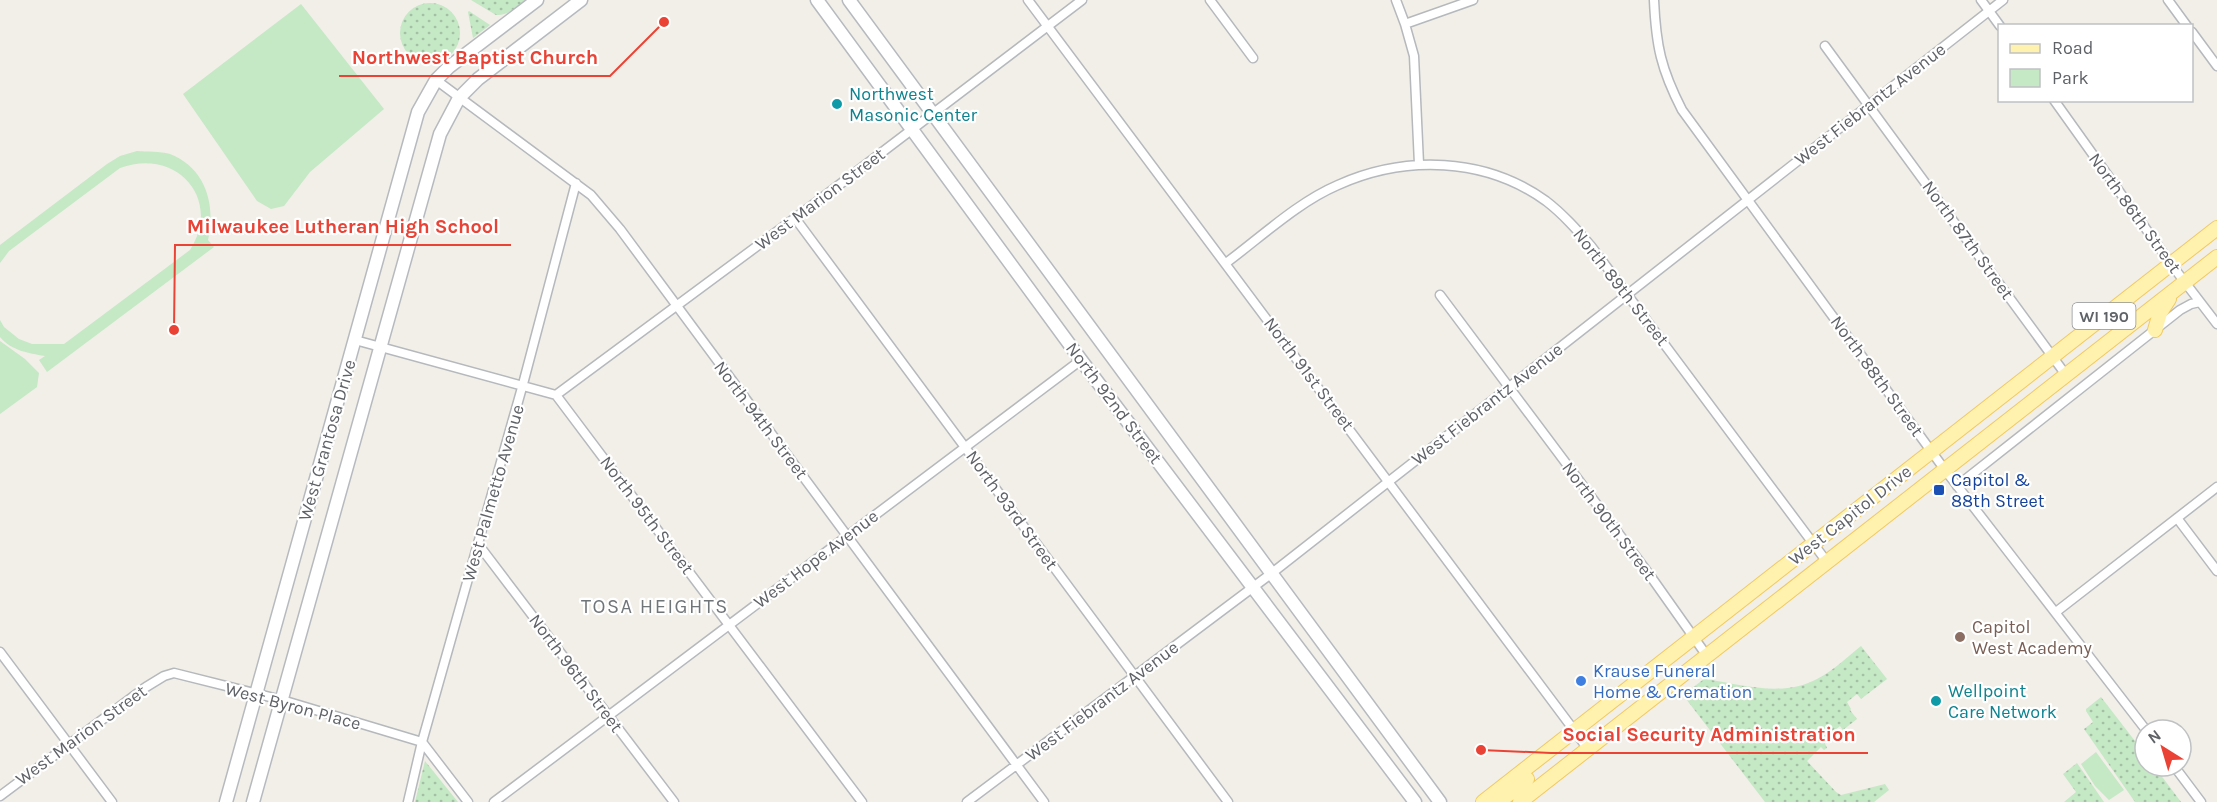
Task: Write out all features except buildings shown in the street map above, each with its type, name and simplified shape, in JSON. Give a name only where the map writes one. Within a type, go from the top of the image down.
[{"type":"main road","name":"West Grantosa Drive","points":[[226,802],[418,112],[436,80],[463,55],[537,0]]},
{"type":"main road","name":"West Grantosa Drive","points":[[253,802],[440,134],[459,98],[478,78],[581,0]]},
{"type":"main road","name":"North 92nd Street","points":[[817,0],[1081,360],[1415,802]]},
{"type":"main road","name":"North 92nd Street","points":[[849,0],[1440,802]]},
{"type":"main road","name":"West Capitol Drive","points":[[1483,802],[2217,228]]},
{"type":"main road","name":"West Capitol Drive","points":[[1520,802],[2217,257]]},
{"type":"main road","points":[[2155,330],[2160,313],[2174,291]]},
{"type":"main road","points":[[1499,802],[1527,779],[1530,765]]},
{"type":"street","name":"North 91st Street","points":[[1028,0],[1588,748]]},
{"type":"street","name":"West Marion Street","points":[[556,395],[795,218],[1082,0]]},
{"type":"street","points":[[1210,0],[1253,58]]},
{"type":"street","points":[[1226,263],[1306,203],[1337,185],[1374,171],[1419,164],[1414,56],[1396,0]]},
{"type":"street","points":[[1405,24],[1473,0]]},
{"type":"street","name":"North 88th Street","points":[[1654,0],[1656,41],[1668,82],[1682,110],[1945,470],[2137,718]]},
{"type":"street","points":[[1981,0],[1999,24]]},
{"type":"street","name":"West Fiebrantz Avenue","points":[[967,802],[1272,573],[2002,0]]},
{"type":"street","points":[[2168,0],[2186,24]]},
{"type":"street","points":[[2193,33],[2217,66]]},
{"type":"street","name":"North 87th Street","points":[[1825,46],[2066,375]]},
{"type":"street","name":"North 94th Street","points":[[436,80],[591,195],[620,229],[1044,802]]},
{"type":"street","name":"North 86th Street","points":[[2055,102],[2171,264],[2217,324]]},
{"type":"street","name":"North 89th Street","points":[[1419,164],[1455,165],[1485,172],[1517,184],[1545,201],[1573,225],[1628,294],[1827,562]]},
{"type":"street","name":"West Palmetto Avenue","points":[[408,802],[422,742],[523,384],[576,183]]},
{"type":"street","name":"North 93rd Street","points":[[795,218],[1228,802]]},
{"type":"street","name":"North 90th Street","points":[[1440,295],[1707,656]]},
{"type":"street","points":[[1957,486],[2183,308],[2200,302]]},
{"type":"street","points":[[356,340],[523,384],[556,395]]},
{"type":"street","name":"West Hope Avenue","points":[[494,802],[1081,360]]},
{"type":"street","name":"North 95th Street","points":[[556,395],[862,802]]},
{"type":"street","points":[[2056,612],[2217,487]]},
{"type":"street","points":[[2177,518],[2217,571]]},
{"type":"street","name":"North 96th Street","points":[[478,544],[674,802]]},
{"type":"street","points":[[0,652],[112,802]]},
{"type":"street","name":"West Byron Place","points":[[164,676],[174,674],[282,700],[422,742]]},
{"type":"street","name":"West Marion Street","points":[[0,796],[164,676]]},
{"type":"street","points":[[422,742],[468,802]]},
{"type":"street","points":[[2183,778],[2201,802]]},
{"type":"green space","points":[[471,0],[525,0],[508,13],[496,15]]},
{"type":"green space","points":[[424,3],[436,3],[447,8],[455,16],[460,33],[458,45],[447,58],[436,63],[424,63],[413,58],[405,50],[400,39],[400,27],[405,16],[413,8]]},
{"type":"green space","points":[[301,4],[384,109],[310,172],[284,206],[271,209],[257,201],[183,94]]},
{"type":"green space","points":[[468,12],[490,25],[473,38]]},
{"type":"green space","points":[[137,151],[170,154],[192,168],[206,189],[210,214],[208,240],[214,247],[47,372],[39,360],[45,356],[15,348],[0,337],[0,320],[4,327],[19,339],[32,344],[64,344],[190,250],[199,231],[201,213],[197,196],[188,182],[175,171],[159,165],[140,163],[120,168],[9,251],[0,263],[0,245],[107,164],[120,156]]},
{"type":"green space","points":[[0,341],[25,359],[39,373],[37,387],[0,414]]},
{"type":"green space","points":[[1861,646],[1887,679],[1861,699],[1857,694],[1847,702],[1857,719],[1843,730],[1840,726],[1834,731],[1836,736],[1833,738],[1830,734],[1823,739],[1827,748],[1824,750],[1821,747],[1807,761],[1841,795],[1885,784],[1889,790],[1874,802],[1765,802],[1683,695],[1704,679],[1776,689],[1804,685],[1829,672]]},
{"type":"green space","points":[[2101,697],[2133,738],[2133,778],[2163,778],[2181,802],[2135,802],[2084,729],[2093,722],[2086,709]]},
{"type":"green space","points":[[2096,752],[2124,790],[2109,800],[2095,786],[2081,764]]},
{"type":"green space","points":[[425,761],[458,802],[415,802]]},
{"type":"green space","points":[[2077,763],[2104,802],[2064,802],[2076,792],[2063,774]]},
{"type":"place","name":"Northwest Baptist Church","points":[[664,22]]},
{"type":"place","name":"Northwest Masonic Center","points":[[837,104]]},
{"type":"place","name":"Milwaukee Lutheran High School","points":[[174,330]]},
{"type":"place","name":"Capitol & 88th Street","points":[[1939,490]]},
{"type":"place","name":"Capitol West Academy","points":[[1960,637]]},
{"type":"place","name":"Krause Funeral Home & Cremation","points":[[1581,681]]},
{"type":"place","name":"Wellpoint Care Network","points":[[1936,701]]},
{"type":"place","name":"Social Security Administration","points":[[1481,750]]},
{"type":"district","name":"TOSA HEIGHTS","points":[[655,606]]}]
